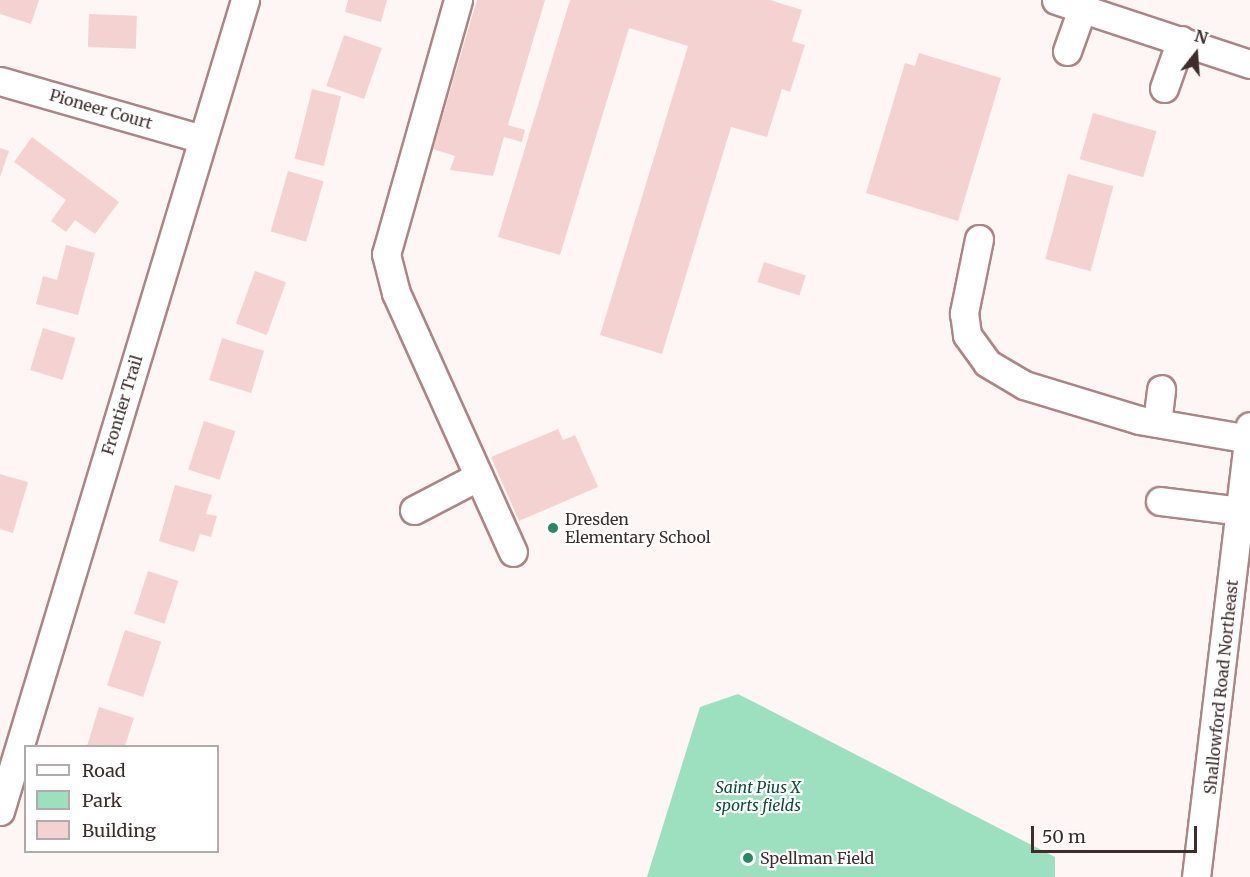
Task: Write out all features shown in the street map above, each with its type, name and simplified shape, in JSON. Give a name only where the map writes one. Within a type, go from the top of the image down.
[{"type":"street","name":"Frontier Trail","points":[[0,811],[245,0]]},
{"type":"street","points":[[458,0],[386,254],[396,294],[513,552]]},
{"type":"street","points":[[1056,0],[1250,64]]},
{"type":"street","points":[[1067,51],[1082,9]]},
{"type":"street","points":[[1164,88],[1181,40]]},
{"type":"street","name":"Pioneer Court","points":[[0,81],[202,138]]},
{"type":"street","points":[[979,238],[964,313],[967,335],[987,363],[1024,385],[1157,423],[1249,432]]},
{"type":"street","points":[[1157,423],[1161,389]]},
{"type":"street","name":"Shallowford Road Northeast","points":[[1196,877],[1249,432]]},
{"type":"street","points":[[414,510],[479,476]]},
{"type":"street","points":[[1160,501],[1241,511]]},
{"type":"green space","name":"Saint Pius X sports fields","points":[[738,694],[1055,857],[1055,877],[647,877],[700,707]]},
{"type":"building","points":[[0,0],[39,0],[31,24],[0,14]]},
{"type":"building","points":[[348,0],[387,0],[381,22],[345,12]]},
{"type":"building","points":[[477,0],[545,0],[508,125],[525,130],[522,142],[504,137],[493,176],[450,170],[455,156],[433,149]]},
{"type":"building","points":[[570,0],[770,0],[802,10],[792,41],[805,45],[790,92],[782,89],[767,137],[731,127],[662,354],[600,335],[688,46],[629,28],[560,255],[498,237]]},
{"type":"building","points":[[89,14],[137,16],[136,49],[88,47]]},
{"type":"building","points":[[344,35],[382,48],[364,99],[326,86]]},
{"type":"building","points":[[919,53],[1001,78],[958,221],[866,193],[905,63],[915,66]]},
{"type":"building","points":[[312,89],[341,96],[324,166],[295,159]]},
{"type":"building","points":[[1093,113],[1156,131],[1143,177],[1080,159]]},
{"type":"building","points":[[32,137],[119,202],[95,234],[75,220],[66,232],[51,221],[66,200],[14,162]]},
{"type":"building","points":[[0,148],[9,151],[0,177]]},
{"type":"building","points":[[288,171],[324,181],[306,242],[271,232]]},
{"type":"building","points":[[1068,174],[1113,186],[1091,271],[1045,259]]},
{"type":"building","points":[[66,245],[95,253],[78,315],[36,304],[43,276],[57,280]]},
{"type":"building","points":[[764,262],[806,276],[799,296],[758,282]]},
{"type":"building","points":[[255,271],[286,282],[267,335],[236,324]]},
{"type":"building","points":[[43,328],[76,338],[63,380],[30,370]]},
{"type":"building","points":[[222,338],[264,351],[251,393],[209,380]]},
{"type":"building","points":[[204,421],[235,431],[220,480],[188,470]]},
{"type":"building","points":[[558,429],[563,440],[575,435],[598,487],[519,521],[491,457]]},
{"type":"building","points":[[0,474],[28,482],[13,533],[0,529]]},
{"type":"building","points":[[175,485],[212,495],[206,514],[217,516],[211,537],[200,534],[194,552],[159,541]]},
{"type":"building","points":[[148,571],[178,581],[165,624],[134,614]]},
{"type":"building","points":[[125,630],[161,642],[143,697],[107,685]]},
{"type":"building","points":[[99,707],[134,718],[125,745],[87,745]]},
{"type":"place","name":"Dresden Elementary School","points":[[553,528]]},
{"type":"place","name":"Spellman Field","points":[[748,858]]}]
